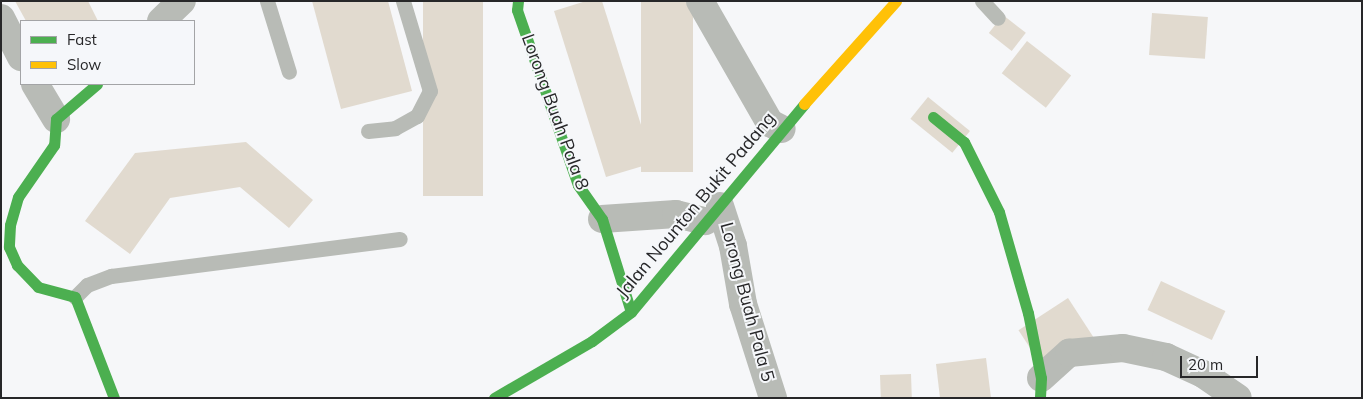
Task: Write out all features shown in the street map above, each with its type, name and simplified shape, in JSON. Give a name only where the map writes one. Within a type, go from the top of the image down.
[{"type":"street","points":[[162,20],[182,1]]},
{"type":"street","name":"Lorong Buah Pala 8","points":[[518,1],[517,10],[578,184],[602,219],[631,312]]},
{"type":"street","points":[[700,1],[770,122],[782,130]]},
{"type":"street","name":"Jalan Nounton Bukit Padang","points":[[494,398],[592,341],[631,312],[782,130],[896,1]]},
{"type":"street","points":[[1,18],[20,55]]},
{"type":"street","points":[[36,85],[56,118],[54,145],[18,197],[10,225],[9,247],[18,265],[38,287],[75,297],[114,398]]},
{"type":"street","points":[[56,118],[97,85]]},
{"type":"street","points":[[933,117],[964,142],[999,212],[1015,259],[1041,388]]},
{"type":"street","points":[[602,219],[713,213]]},
{"type":"street","name":"Lorong Buah Pala 5","points":[[713,213],[733,246],[743,304],[773,398]]},
{"type":"street","points":[[1041,388],[1069,353],[1123,348],[1166,357],[1203,374],[1238,398]]},
{"type":"lane","points":[[267,1],[289,72]]},
{"type":"lane","points":[[368,131],[395,128],[417,116],[430,91],[403,1]]},
{"type":"lane","points":[[982,1],[998,18]]},
{"type":"lane","points":[[75,297],[87,285],[112,276],[400,239]]},
{"type":"building","points":[[15,1],[88,1],[98,20],[25,20]]},
{"type":"building","points":[[312,1],[388,1],[412,91],[341,109]]},
{"type":"building","points":[[423,1],[483,1],[483,196],[423,196]]},
{"type":"building","points":[[586,1],[602,1],[653,163],[606,177],[554,11]]},
{"type":"building","points":[[641,1],[693,1],[693,172],[641,172]]},
{"type":"building","points":[[1152,13],[1208,17],[1205,59],[1149,55]]},
{"type":"building","points":[[1003,15],[1026,33],[1012,51],[989,33]]},
{"type":"building","points":[[1027,41],[1071,75],[1046,108],[1002,73]]},
{"type":"building","points":[[928,97],[970,131],[952,153],[910,119]]},
{"type":"building","points":[[246,142],[313,200],[289,228],[240,187],[170,198],[130,254],[85,221],[135,153]]},
{"type":"building","points":[[1161,281],[1225,311],[1212,340],[1147,310]]},
{"type":"building","points":[[1068,298],[1100,347],[1051,380],[1019,330]]},
{"type":"building","points":[[986,358],[991,398],[940,398],[936,364]]},
{"type":"building","points":[[911,374],[912,398],[881,398],[880,375]]},
{"type":"traffic: fast","points":[[518,1],[517,10],[578,185],[602,219],[631,312]]},
{"type":"traffic: fast","points":[[96,85],[56,119],[54,145],[18,197],[10,225],[9,247],[17,265],[38,287],[75,297],[114,398]]},
{"type":"traffic: fast","points":[[494,398],[592,341],[631,312],[804,104]]},
{"type":"traffic: fast","points":[[933,117],[964,142],[999,212],[1028,313],[1041,378],[1040,398]]},
{"type":"traffic: slow","points":[[804,104],[896,1]]}]
